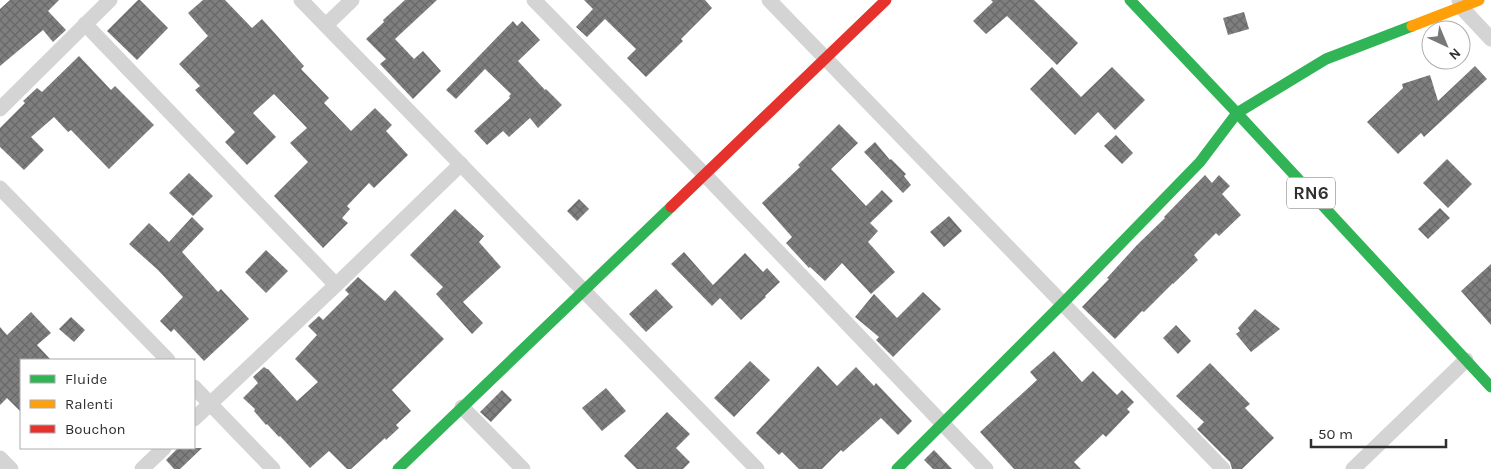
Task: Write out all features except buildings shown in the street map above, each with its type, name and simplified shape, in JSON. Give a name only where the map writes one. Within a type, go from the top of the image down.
[{"type":"street","points":[[0,109],[110,0]]},
{"type":"street","points":[[302,0],[756,469]]},
{"type":"street","points":[[326,25],[352,0]]},
{"type":"street","points":[[534,0],[986,469]]},
{"type":"street","points":[[769,0],[1224,469]]},
{"type":"street","points":[[398,469],[886,0]]},
{"type":"street","name":"RN6","points":[[1130,0],[1491,387]]},
{"type":"street","points":[[897,469],[1063,303],[1200,162],[1237,113],[1326,59],[1460,4],[1479,0]]},
{"type":"street","points":[[1460,4],[1491,39]]},
{"type":"street","points":[[85,24],[336,285]]},
{"type":"street","points":[[195,418],[461,164]]},
{"type":"street","points":[[0,188],[167,359]]},
{"type":"street","points":[[1353,469],[1466,360]]},
{"type":"street","points":[[195,388],[273,469]]},
{"type":"street","points":[[462,407],[523,469]]},
{"type":"street","points":[[142,469],[163,449]]},
{"type":"street","points":[[0,458],[12,469]]},
{"type":"traffic: fast","points":[[1130,0],[1491,387]]},
{"type":"traffic: fast","points":[[897,469],[1063,303],[1200,162],[1237,113],[1326,59],[1412,26]]},
{"type":"traffic: fast","points":[[398,469],[671,207]]},
{"type":"traffic: slow","points":[[1412,26],[1479,0]]},
{"type":"traffic: jam","points":[[671,207],[886,0]]}]
